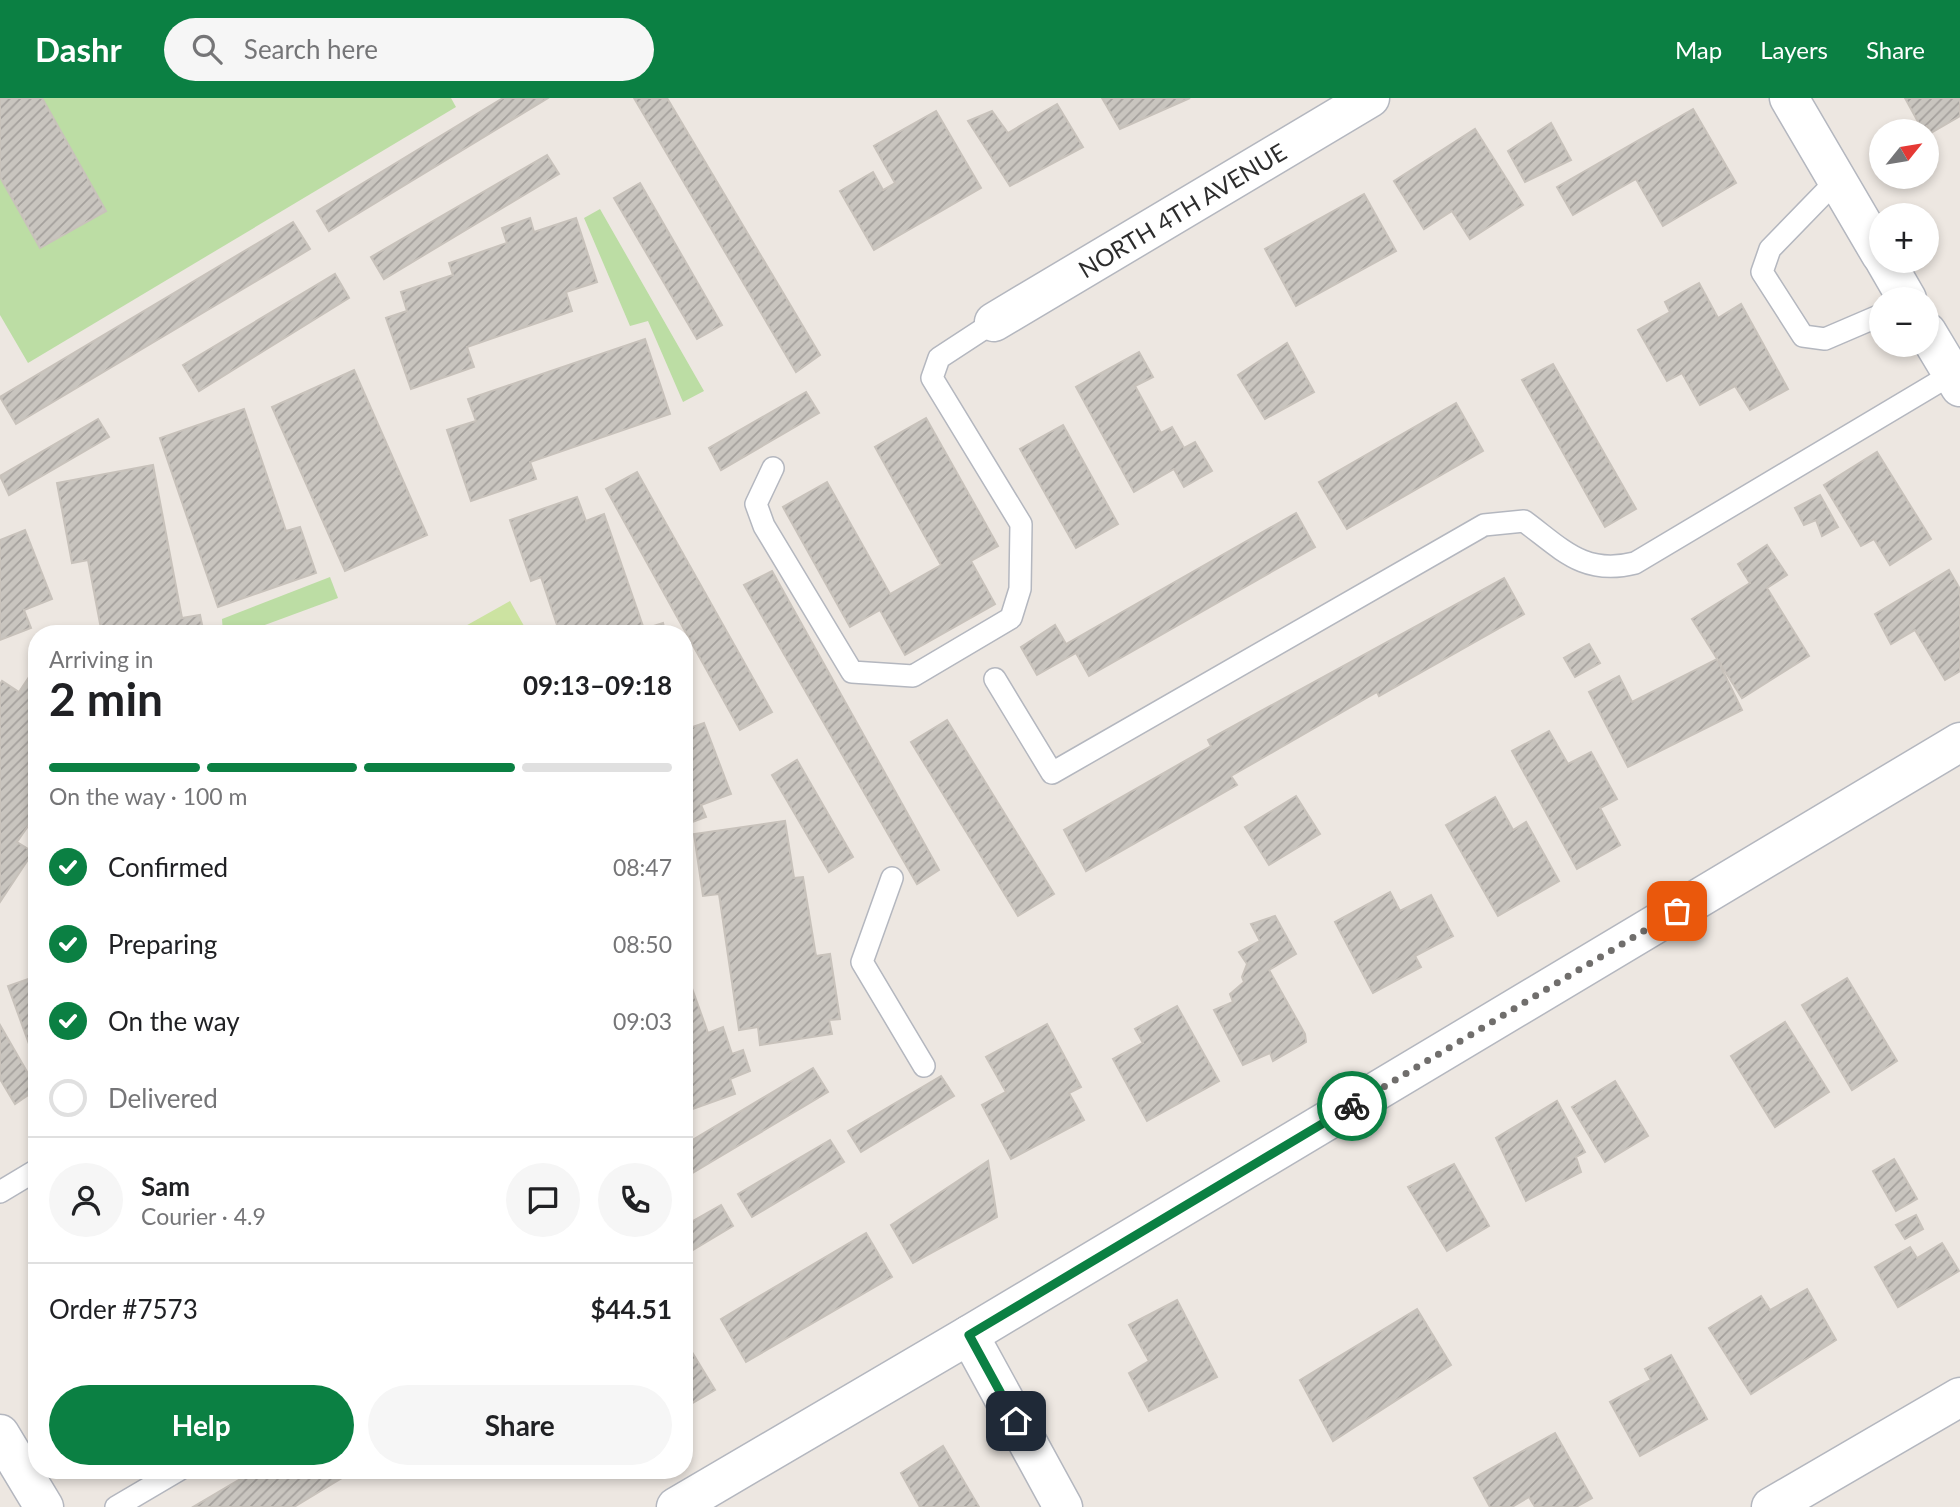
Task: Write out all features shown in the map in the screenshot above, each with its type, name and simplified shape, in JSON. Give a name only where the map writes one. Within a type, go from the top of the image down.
[{"type":"street","name":"NORTH 4TH AVENUE","points":[[994,322],[1370,98]]},
{"type":"street","points":[[1788,98],[1869,235]]},
{"type":"street","points":[[1939,352],[1956,381]]},
{"type":"street","points":[[676,1507],[969,1335],[1960,742]]},
{"type":"street","points":[[969,1335],[1063,1507]]},
{"type":"street","points":[[1771,1507],[1960,1396]]},
{"type":"street","points":[[0,1434],[44,1507]]},
{"type":"lane","points":[[1837,180],[1770,249],[1762,272],[1803,336],[1825,339],[1869,320]]},
{"type":"lane","points":[[773,468],[756,504],[764,526],[852,672],[912,676],[1011,618],[1020,589],[1021,524],[932,378],[939,359],[994,322]]},
{"type":"lane","points":[[995,679],[1052,773],[1484,525],[1524,521],[1577,560],[1596,566],[1618,567],[1635,563],[1956,381]]},
{"type":"lane","points":[[892,878],[862,962],[923,1066]]},
{"type":"lane","points":[[0,1192],[28,1175]]},
{"type":"lane","points":[[116,1507],[164,1479]]},
{"type":"green space","points":[[0,98],[451,98],[456,107],[28,363],[0,315]]},
{"type":"green space","points":[[600,209],[704,391],[683,402],[648,321],[630,326],[584,218]]},
{"type":"green space","points":[[330,577],[338,598],[265,625],[222,625],[222,619]]},
{"type":"green space","points":[[510,601],[524,625],[467,625]]},
{"type":"building","points":[[0,98],[42,98],[106,211],[40,248],[0,177]]},
{"type":"building","points":[[503,98],[548,98],[329,231],[317,211]]},
{"type":"building","points":[[634,98],[667,98],[820,355],[796,372]]},
{"type":"building","points":[[1102,98],[1190,98],[1120,129]]},
{"type":"building","points":[[1905,98],[1960,98],[1960,116],[1939,128],[1939,119],[1917,119]]},
{"type":"building","points":[[1057,104],[1083,147],[1010,186],[968,121],[992,111],[1008,133]]},
{"type":"building","points":[[1693,109],[1736,183],[1663,226],[1636,179],[1573,215],[1557,187]]},
{"type":"building","points":[[936,111],[981,188],[874,250],[840,191],[873,172],[883,190],[895,183],[874,146]]},
{"type":"building","points":[[1551,123],[1571,160],[1525,182],[1508,151]]},
{"type":"building","points":[[1475,129],[1523,205],[1470,239],[1452,211],[1424,229],[1394,181]]},
{"type":"building","points":[[547,155],[559,174],[384,279],[371,257]]},
{"type":"building","points":[[640,183],[722,325],[697,339],[614,198]]},
{"type":"building","points":[[1364,194],[1396,251],[1296,306],[1265,249]]},
{"type":"building","points":[[530,218],[534,232],[576,218],[597,282],[566,292],[572,311],[467,347],[474,367],[411,389],[386,318],[407,311],[401,292],[453,275],[449,263],[507,243],[502,228]]},
{"type":"building","points":[[293,222],[310,249],[16,424],[0,397]]},
{"type":"building","points":[[335,274],[349,298],[199,391],[183,365]]},
{"type":"building","points":[[1699,283],[1718,318],[1741,304],[1788,389],[1750,410],[1735,386],[1700,405],[1682,373],[1667,381],[1638,330],[1670,312],[1665,302]]},
{"type":"building","points":[[645,339],[670,414],[530,462],[536,479],[471,501],[447,430],[476,421],[468,399]]},
{"type":"building","points":[[1287,343],[1314,392],[1265,419],[1238,375]]},
{"type":"building","points":[[1139,352],[1153,377],[1135,386],[1161,433],[1172,427],[1184,448],[1195,442],[1212,471],[1184,487],[1174,469],[1134,492],[1076,387]]},
{"type":"building","points":[[1553,364],[1636,509],[1605,527],[1522,380]]},
{"type":"building","points":[[354,370],[427,535],[345,571],[272,407]]},
{"type":"building","points":[[806,392],[819,413],[721,470],[709,448]]},
{"type":"building","points":[[1456,403],[1483,451],[1347,529],[1319,482]]},
{"type":"building","points":[[244,409],[286,531],[300,527],[316,573],[218,607],[160,438]]},
{"type":"building","points":[[926,418],[998,546],[971,561],[995,604],[905,655],[880,610],[850,627],[783,507],[827,482],[890,594],[941,565],[875,447]]},
{"type":"building","points":[[98,419],[109,437],[9,495],[0,476]]},
{"type":"building","points":[[1063,425],[1118,524],[1076,548],[1020,449]]},
{"type":"building","points":[[1877,452],[1931,539],[1890,565],[1874,539],[1861,546],[1824,485]]},
{"type":"building","points":[[153,465],[182,618],[200,615],[202,625],[100,625],[88,560],[72,563],[57,483]]},
{"type":"building","points":[[637,472],[772,712],[740,730],[693,645],[693,625],[682,625],[606,489]]},
{"type":"building","points":[[1820,495],[1838,527],[1822,536],[1816,520],[1804,525],[1795,508]]},
{"type":"building","points":[[577,497],[586,521],[604,514],[643,625],[557,625],[541,577],[531,581],[510,520]]},
{"type":"building","points":[[1296,513],[1315,547],[1089,676],[1076,653],[1037,675],[1021,647],[1055,625],[1066,644]]},
{"type":"building","points":[[25,530],[52,599],[24,610],[30,625],[28,629],[0,640],[0,540]]},
{"type":"building","points":[[1767,545],[1787,575],[1767,588],[1809,656],[1742,698],[1692,619],[1750,583],[1738,564]]},
{"type":"building","points":[[1949,570],[1960,589],[1960,671],[1945,680],[1915,630],[1891,644],[1875,614]]},
{"type":"building","points":[[772,571],[939,870],[917,884],[744,585]]},
{"type":"building","points":[[1504,578],[1524,614],[1379,696],[1377,692],[1231,776],[1237,785],[1086,871],[1064,830],[1211,746],[1208,740]]},
{"type":"building","points":[[1589,644],[1600,663],[1575,677],[1564,658]]},
{"type":"building","points":[[1717,659],[1742,710],[1628,767],[1589,692],[1619,676],[1632,702]]},
{"type":"building","points":[[28,678],[28,826],[17,842],[28,849],[28,860],[0,902],[0,684],[2,681],[19,692]]},
{"type":"building","points":[[947,720],[1054,894],[1018,916],[911,742]]},
{"type":"building","points":[[704,723],[731,794],[701,805],[706,817],[693,822],[693,727]]},
{"type":"building","points":[[1549,731],[1568,764],[1591,752],[1617,799],[1600,808],[1620,845],[1577,869],[1512,751]]},
{"type":"building","points":[[797,760],[853,857],[829,872],[772,775]]},
{"type":"building","points":[[1296,796],[1320,834],[1269,865],[1245,827]]},
{"type":"building","points":[[1495,797],[1513,830],[1526,822],[1559,881],[1498,916],[1446,825]]},
{"type":"building","points":[[785,821],[794,878],[803,877],[816,956],[830,954],[840,1019],[829,1020],[832,1034],[760,1045],[758,1027],[739,1030],[719,894],[703,896],[694,834]]},
{"type":"building","points":[[1390,892],[1400,911],[1431,895],[1453,936],[1415,956],[1421,967],[1373,993],[1335,922]]},
{"type":"building","points":[[1275,916],[1296,954],[1269,970],[1305,1034],[1306,1042],[1273,1061],[1270,1053],[1243,1065],[1214,1010],[1233,1002],[1230,994],[1244,982],[1242,977],[1247,964],[1239,952],[1260,941],[1251,924]]},
{"type":"building","points":[[1847,978],[1897,1061],[1852,1090],[1802,1005]]},
{"type":"building","points":[[28,979],[28,1041],[8,986]]},
{"type":"building","points":[[693,991],[708,1033],[723,1027],[732,1054],[743,1050],[750,1071],[730,1079],[735,1094],[693,1109]]},
{"type":"building","points":[[1177,1006],[1219,1081],[1147,1121],[1113,1059],[1143,1043],[1135,1029]]},
{"type":"building","points":[[1785,1022],[1829,1092],[1775,1127],[1731,1056]]},
{"type":"building","points":[[1047,1024],[1081,1087],[1069,1093],[1084,1120],[1011,1159],[982,1105],[1006,1092],[986,1057]]},
{"type":"building","points":[[0,1025],[28,1073],[28,1095],[15,1104],[0,1079]]},
{"type":"building","points":[[813,1068],[828,1092],[693,1173],[693,1140]]},
{"type":"building","points":[[941,1076],[954,1096],[861,1152],[848,1131]]},
{"type":"building","points":[[1615,1081],[1648,1136],[1605,1162],[1572,1107]]},
{"type":"building","points":[[1557,1101],[1585,1152],[1576,1157],[1581,1172],[1526,1201],[1496,1138]]},
{"type":"building","points":[[830,1140],[844,1162],[752,1217],[738,1194]]},
{"type":"building","points":[[1894,1159],[1917,1199],[1896,1211],[1873,1171]]},
{"type":"building","points":[[988,1161],[997,1217],[913,1263],[891,1225]]},
{"type":"building","points":[[1454,1164],[1489,1226],[1447,1251],[1408,1187]]},
{"type":"building","points":[[721,1205],[733,1226],[693,1250],[693,1221]]},
{"type":"building","points":[[1916,1215],[1923,1229],[1905,1239],[1896,1225]]},
{"type":"building","points":[[866,1233],[892,1277],[746,1362],[721,1319]]},
{"type":"building","points":[[1942,1243],[1959,1271],[1898,1307],[1875,1267],[1910,1247],[1917,1258]]},
{"type":"building","points":[[1807,1289],[1836,1340],[1751,1394],[1709,1328],[1761,1296],[1770,1310]]},
{"type":"building","points":[[1177,1300],[1217,1377],[1149,1411],[1129,1373],[1149,1361],[1129,1325]]},
{"type":"building","points":[[1417,1309],[1451,1365],[1333,1441],[1300,1380]]},
{"type":"building","points":[[693,1354],[715,1390],[693,1403]]},
{"type":"building","points":[[1671,1355],[1707,1419],[1640,1456],[1610,1402],[1651,1380],[1645,1369]]},
{"type":"building","points":[[1555,1433],[1592,1498],[1576,1507],[1535,1507],[1529,1497],[1512,1507],[1490,1507],[1474,1478]]},
{"type":"building","points":[[943,1446],[979,1507],[920,1507],[901,1473]]},
{"type":"building","points":[[240,1479],[340,1479],[294,1507],[193,1507]]},
{"type":"way so far","points":[[1352,1106],[1677,911]]},
{"type":"route","points":[[1016,1421],[969,1335],[1352,1106]]}]
